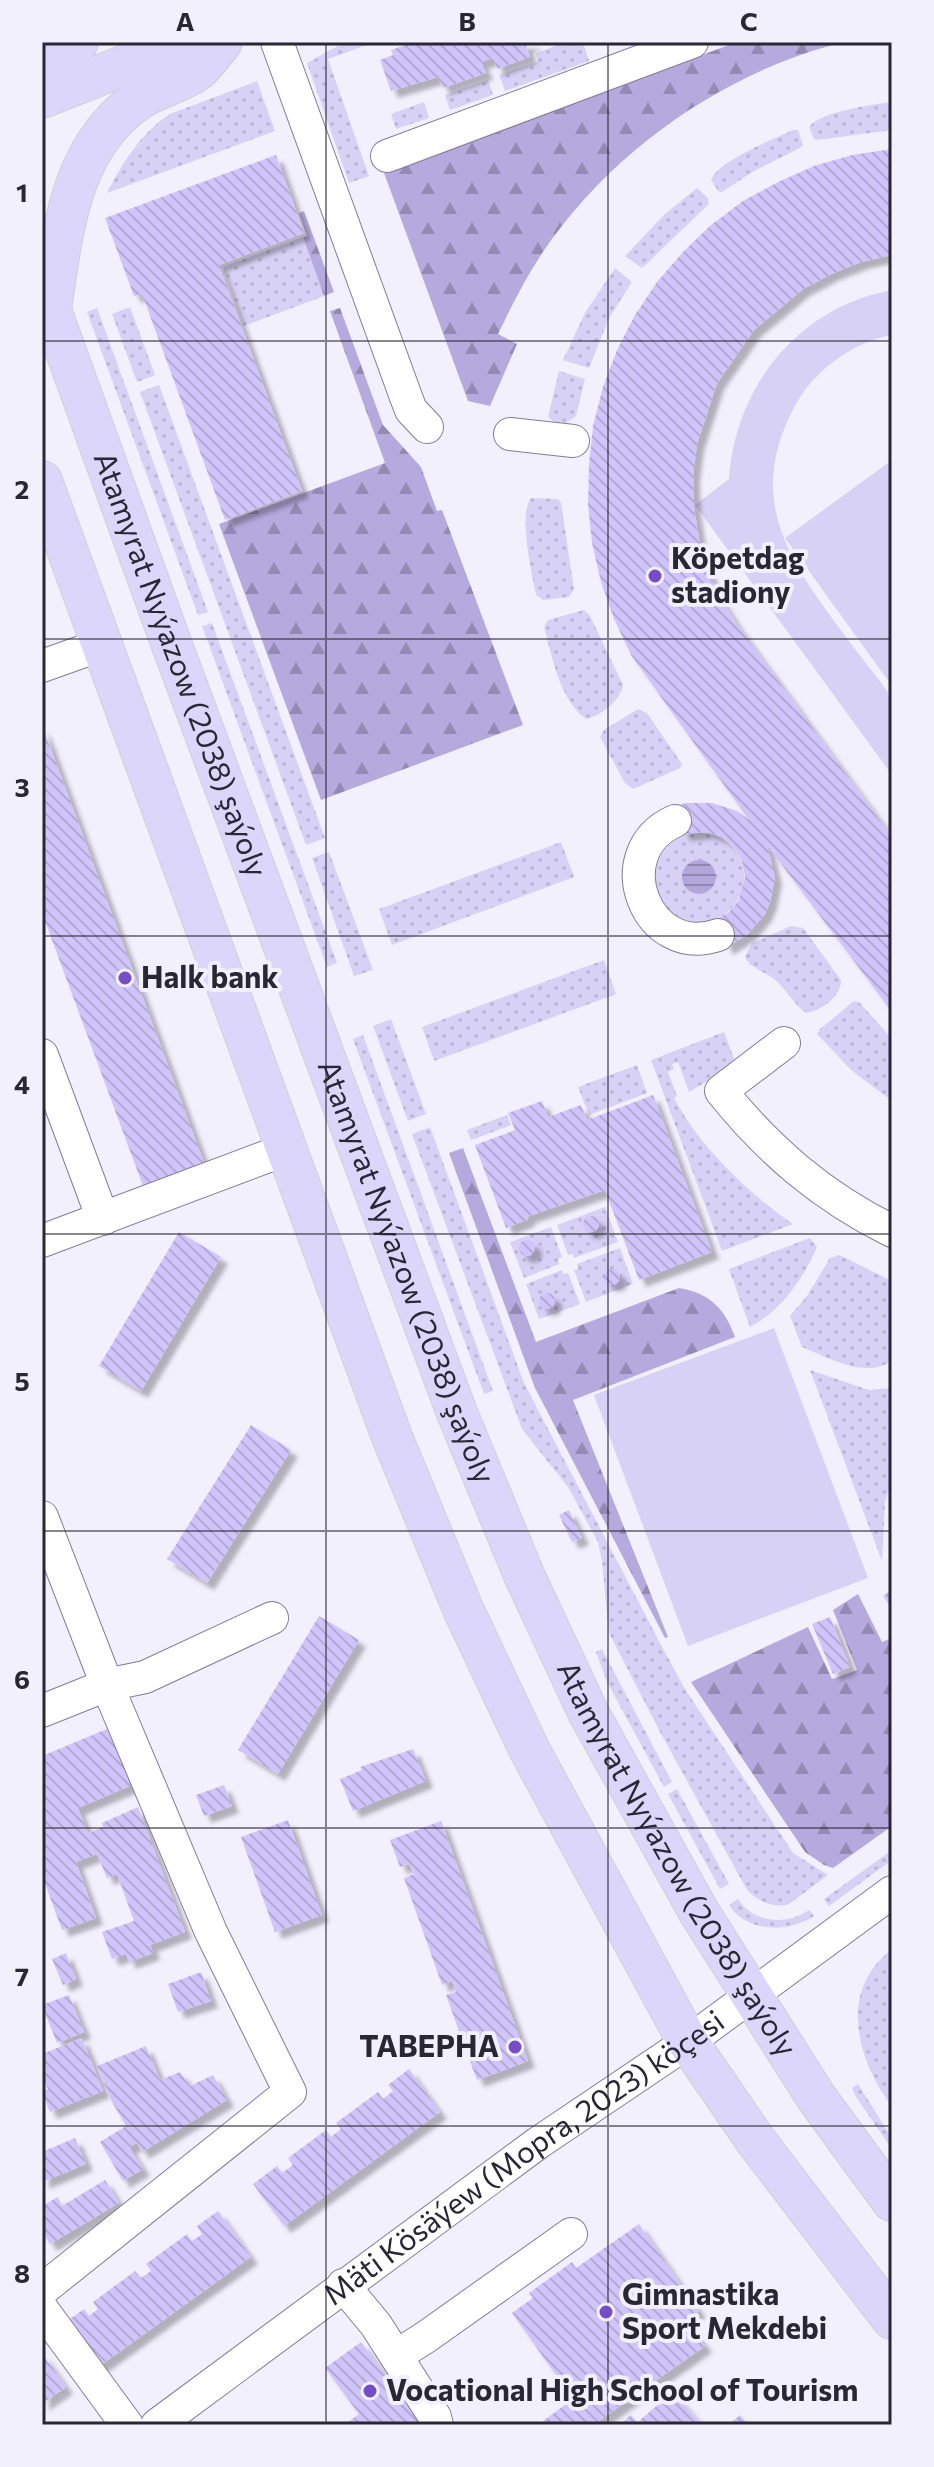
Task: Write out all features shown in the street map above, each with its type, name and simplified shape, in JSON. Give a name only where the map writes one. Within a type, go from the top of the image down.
[{"type":"main road","points":[[42,56],[78,42]]},
{"type":"main road","points":[[42,98],[184,42]]},
{"type":"main road","points":[[46,296],[79,174],[100,137],[138,101],[198,70],[222,42]]},
{"type":"main road","name":"Atamyrat Nyýazow (2038) şaýoly","points":[[46,296],[457,1413],[519,1562],[588,1712],[699,1912],[816,2097],[892,2201]]},
{"type":"main road","points":[[42,481],[392,1437],[463,1609],[529,1749],[688,2042],[756,2141],[892,2319]]},
{"type":"street","points":[[277,42],[411,410],[427,427]]},
{"type":"street","points":[[387,156],[692,42]]},
{"type":"street","points":[[510,434],[573,441]]},
{"type":"street","points":[[42,666],[101,645]]},
{"type":"street","points":[[675,821],[652,838],[642,857],[638,878],[642,900],[660,925],[679,935],[700,938],[718,935]]},
{"type":"street","points":[[784,1043],[721,1091],[754,1131],[798,1173],[840,1203],[892,1231]]},
{"type":"street","points":[[42,1055],[103,1219]]},
{"type":"street","points":[[42,1241],[287,1149]]},
{"type":"street","points":[[42,1517],[107,1685],[211,1932],[290,2092],[42,2290]]},
{"type":"street","points":[[42,1711],[107,1685],[145,1677],[272,1618]]},
{"type":"street","name":"Mäti Kösäýew (Mopra, 2023) köçesi","points":[[157,2425],[538,2143],[688,2042],[892,1892]]},
{"type":"street","points":[[396,2356],[571,2234]]},
{"type":"street","points":[[343,2285],[376,2325],[435,2417],[437,2425]]},
{"type":"street","points":[[42,2309],[127,2425]]},
{"type":"shaded area","points":[[345,42],[366,42],[367,45],[328,59],[369,176],[349,183],[307,63]]},
{"type":"shaded area","points":[[566,42],[583,42],[589,61],[505,91],[499,75],[538,62],[536,53]]},
{"type":"shaded area","points":[[488,80],[493,95],[450,110],[445,95]]},
{"type":"shaded area","points":[[257,81],[275,131],[107,193],[133,149],[159,122],[170,114]]},
{"type":"shaded area","points":[[424,102],[429,118],[396,129],[391,114]]},
{"type":"shaded area","points":[[892,102],[892,130],[817,140],[809,127],[815,121],[835,113]]},
{"type":"shaded area","points":[[798,130],[803,145],[800,148],[754,171],[722,192],[718,191],[711,180],[724,166]]},
{"type":"shaded area","points":[[697,188],[708,198],[709,204],[642,268],[625,256],[665,214]]},
{"type":"shaded area","points":[[303,237],[324,296],[244,326],[223,267]]},
{"type":"shaded area","points":[[615,268],[632,282],[609,318],[589,368],[563,360],[585,313]]},
{"type":"shaded area","points":[[892,290],[892,335],[849,351],[814,380],[796,404],[780,442],[773,476],[775,509],[784,539],[799,569],[890,696],[892,775],[695,505],[729,479],[734,445],[744,413],[759,383],[778,356],[801,333],[828,314],[859,299]]},
{"type":"shaded area","points":[[130,307],[155,375],[137,382],[112,314]]},
{"type":"shaded area","points":[[97,308],[208,612],[198,615],[87,312]]},
{"type":"shaded area","points":[[559,371],[585,379],[576,416],[565,424],[555,423],[548,417]]},
{"type":"shaded area","points":[[159,385],[325,838],[306,845],[140,392]]},
{"type":"shaded area","points":[[892,460],[892,686],[785,538]]},
{"type":"shaded area","points":[[531,498],[558,499],[561,503],[574,589],[569,597],[543,600],[536,595],[526,530],[527,506]]},
{"type":"shaded area","points":[[584,610],[590,616],[623,685],[609,706],[598,715],[586,719],[563,690],[544,627],[548,620]]},
{"type":"shaded area","points":[[212,623],[337,963],[327,967],[202,626]]},
{"type":"shaded area","points":[[638,709],[647,713],[682,764],[680,768],[633,789],[625,783],[600,737],[604,730]]},
{"type":"shaded area","points":[[692,833],[704,833],[721,838],[735,850],[743,866],[744,884],[737,901],[726,913],[707,921],[688,921],[673,914],[662,902],[656,887],[656,870],[662,855],[673,842]],"holes":[[[693,861],[705,861],[714,870],[715,880],[709,891],[696,894],[686,888],[686,866]]]},
{"type":"shaded area","points":[[561,842],[574,877],[392,945],[379,909]]},
{"type":"shaded area","points":[[329,852],[373,970],[354,976],[312,858]]},
{"type":"shaded area","points":[[699,860],[711,865],[716,877],[711,889],[699,894],[687,889],[682,877],[687,865]]},
{"type":"shaded area","points":[[791,926],[803,928],[841,980],[838,992],[830,1002],[807,1013],[779,984],[745,957],[752,943]]},
{"type":"shaded area","points":[[604,960],[616,994],[434,1061],[422,1027]]},
{"type":"shaded area","points":[[854,1001],[859,1002],[892,1039],[892,1101],[851,1070],[817,1034]]},
{"type":"shaded area","points":[[391,1019],[426,1114],[408,1121],[373,1026]]},
{"type":"shaded area","points":[[724,1032],[736,1064],[689,1092],[678,1062],[672,1064],[674,1069],[668,1072],[677,1096],[674,1098],[697,1134],[726,1167],[793,1224],[722,1251],[651,1060]]},
{"type":"shaded area","points":[[363,1035],[493,1391],[484,1394],[353,1039]]},
{"type":"shaded area","points":[[637,1065],[647,1093],[589,1115],[578,1087]]},
{"type":"shaded area","points":[[507,1115],[511,1125],[471,1140],[467,1130]]},
{"type":"shaded area","points":[[430,1127],[524,1383],[660,1643],[685,1689],[793,1853],[828,1875],[789,1904],[766,1903],[747,1890],[609,1633],[598,1542],[568,1487],[522,1429],[412,1134]]},
{"type":"shaded area","points":[[605,1207],[618,1242],[574,1258],[573,1254],[568,1255],[557,1225]]},
{"type":"shaded area","points":[[551,1227],[562,1257],[558,1259],[559,1264],[524,1278],[510,1242]]},
{"type":"shaded area","points":[[810,1238],[817,1247],[798,1282],[772,1312],[750,1327],[729,1269]]},
{"type":"shaded area","points":[[620,1248],[633,1284],[586,1302],[574,1270],[578,1269],[577,1264]]},
{"type":"shaded area","points":[[839,1255],[892,1281],[892,1361],[881,1366],[847,1365],[802,1347],[790,1316],[807,1296],[830,1258]]},
{"type":"shaded area","points":[[562,1270],[563,1274],[568,1273],[580,1304],[539,1319],[526,1284]]},
{"type":"shaded area","points":[[774,1328],[868,1578],[688,1646],[594,1395]]},
{"type":"shaded area","points":[[810,1370],[869,1390],[892,1388],[892,1482],[885,1501],[882,1561]]},
{"type":"shaded area","points":[[602,1649],[672,1782],[664,1787],[607,1682],[596,1652]]},
{"type":"shaded area","points":[[677,1789],[729,1884],[720,1889],[668,1794]]},
{"type":"shaded area","points":[[892,1850],[892,1860],[829,1906],[824,1899]]},
{"type":"shaded area","points":[[738,1899],[752,1913],[771,1920],[791,1918],[809,1910],[814,1916],[804,1922],[780,1927],[757,1925],[746,1921],[729,1905]]},
{"type":"shaded area","points":[[890,1951],[892,2107],[870,2069],[858,2028],[858,2007],[863,1987],[873,1968]]},
{"type":"shaded area","points":[[858,2084],[892,2138],[892,2149],[856,2097],[852,2088]]},
{"type":"green space","points":[[737,42],[844,42],[760,71],[720,92],[681,115],[611,172],[552,239],[516,297],[498,334],[517,344],[490,406],[468,401],[384,173]]},
{"type":"green space","points":[[304,211],[334,292],[324,296],[303,237],[307,236],[299,213]]},
{"type":"green space","points":[[340,308],[383,425],[421,467],[437,511],[442,510],[523,725],[321,800],[219,524],[385,463],[330,311]]},
{"type":"green space","points":[[463,1148],[536,1342],[679,1288],[708,1298],[731,1327],[735,1337],[573,1400],[668,1637],[665,1638],[535,1388],[449,1153]]},
{"type":"green space","points":[[858,1594],[882,1642],[892,1638],[892,1826],[833,1868],[805,1852],[691,1682],[808,1627],[832,1679],[857,1670],[833,1610]]},
{"type":"building","points":[[414,42],[536,42],[526,46],[530,57],[497,69],[493,58],[481,62],[486,73],[443,88],[438,77],[391,91],[380,60],[393,55],[391,50]]},
{"type":"building","name":"Köpetdag stadiony","points":[[892,149],[892,255],[861,262],[803,289],[754,330],[717,383],[697,444],[693,475],[699,539],[721,599],[892,837],[892,1012],[767,845],[775,877],[770,902],[765,914],[748,934],[726,948],[715,920],[729,912],[739,900],[745,877],[742,861],[734,847],[722,837],[707,832],[683,834],[673,806],[712,803],[737,811],[749,820],[631,655],[601,582],[592,543],[588,504],[593,426],[603,387],[635,315],[657,282],[711,225],[743,201],[814,166],[852,155]]},
{"type":"building","points":[[276,155],[304,233],[219,265],[302,491],[225,520],[142,294],[134,296],[105,218]]},
{"type":"building","points":[[42,725],[204,1163],[143,1186],[42,913]]},
{"type":"building","points":[[653,1095],[712,1252],[639,1280],[605,1190],[529,1216],[527,1220],[506,1228],[475,1145],[515,1130],[508,1113],[542,1101],[548,1117],[581,1105],[587,1120]]},
{"type":"building","points":[[588,1216],[594,1216],[599,1224],[597,1230],[588,1232],[583,1227],[583,1221]]},
{"type":"building","points":[[179,1232],[221,1257],[141,1391],[99,1366]]},
{"type":"building","points":[[524,1240],[530,1240],[535,1248],[533,1254],[524,1256],[519,1251],[519,1245]]},
{"type":"building","points":[[609,1269],[615,1269],[620,1277],[618,1283],[609,1285],[604,1280],[604,1274]]},
{"type":"building","points":[[544,1293],[550,1293],[555,1301],[553,1307],[544,1309],[539,1304],[539,1298]]},
{"type":"building","points":[[251,1425],[291,1450],[207,1583],[167,1559]]},
{"type":"building","points":[[569,1510],[582,1538],[572,1542],[559,1515]]},
{"type":"building","points":[[892,1589],[892,1609],[883,1596]]},
{"type":"building","points":[[319,1616],[359,1640],[278,1774],[238,1750]]},
{"type":"building","points":[[830,1617],[850,1667],[833,1674],[812,1624]]},
{"type":"building","points":[[114,1726],[137,1783],[78,1808],[88,1833],[103,1827],[102,1823],[138,1807],[185,1932],[150,1945],[153,1953],[129,1962],[126,1954],[112,1959],[102,1932],[134,1921],[117,1874],[107,1878],[97,1854],[76,1862],[96,1918],[62,1930],[42,1875],[42,1756]]},
{"type":"building","points":[[413,1749],[426,1781],[353,1811],[340,1779],[362,1770],[360,1767]]},
{"type":"building","points":[[224,1785],[232,1806],[204,1816],[196,1795]]},
{"type":"building","points":[[288,1820],[322,1915],[275,1932],[241,1837]]},
{"type":"building","points":[[441,1821],[528,2061],[477,2080],[468,2056],[478,2052],[474,2041],[464,2045],[446,1995],[456,1992],[452,1981],[442,1985],[404,1878],[414,1874],[409,1864],[400,1867],[390,1840]]},
{"type":"building","points":[[66,1953],[76,1979],[63,1985],[52,1959]]},
{"type":"building","points":[[201,1972],[211,2001],[178,2012],[168,1984]]},
{"type":"building","points":[[69,1995],[84,2032],[57,2043],[42,2005]]},
{"type":"building","points":[[82,2038],[103,2091],[50,2112],[42,2092],[48,2089],[42,2077],[42,2054]]},
{"type":"building","points":[[146,2046],[160,2080],[180,2072],[190,2086],[213,2075],[227,2100],[142,2152],[137,2143],[129,2147],[143,2169],[123,2181],[100,2142],[126,2126],[97,2066]]},
{"type":"building","points":[[409,2069],[440,2112],[284,2226],[253,2184],[277,2166],[282,2173],[293,2165],[288,2158],[326,2130],[331,2137],[341,2129],[336,2123],[378,2092],[383,2099],[393,2091],[388,2085]]},
{"type":"building","points":[[75,2138],[86,2164],[42,2182],[42,2152]]},
{"type":"building","points":[[105,2180],[119,2203],[50,2244],[42,2231],[42,2206],[58,2197],[62,2206]]},
{"type":"building","points":[[218,2211],[251,2257],[97,2368],[64,2323],[84,2309],[89,2316],[98,2309],[93,2302],[135,2271],[141,2278],[151,2271],[146,2264],[187,2234],[192,2241],[202,2234],[197,2226]]},
{"type":"building","name":"Gimnastika Sport Mekdebi","points":[[639,2224],[699,2311],[687,2319],[705,2346],[593,2425],[546,2425],[543,2421],[573,2399],[512,2313],[533,2298],[529,2293],[572,2262],[576,2268]]},
{"type":"building","name":"Vocational High School of Tourism","points":[[361,2342],[422,2425],[344,2425],[359,2414],[325,2368]]},
{"type":"building","points":[[42,2353],[66,2387],[42,2404]]},
{"type":"building","points":[[673,2392],[702,2425],[644,2425],[640,2420]]},
{"type":"building","points":[[631,2415],[640,2425],[619,2425]]},
{"type":"building","points":[[740,2415],[749,2425],[728,2425]]},
{"type":"place","name":"Köpetdag stadiony","points":[[655,576]]},
{"type":"place","name":"Halk bank","points":[[125,978]]},
{"type":"place","name":"ТАВЕРНА","points":[[515,2047]]},
{"type":"place","name":"Gimnastika Sport Mekdebi","points":[[606,2312]]},
{"type":"place","name":"Vocational High School of Tourism","points":[[370,2391]]}]
